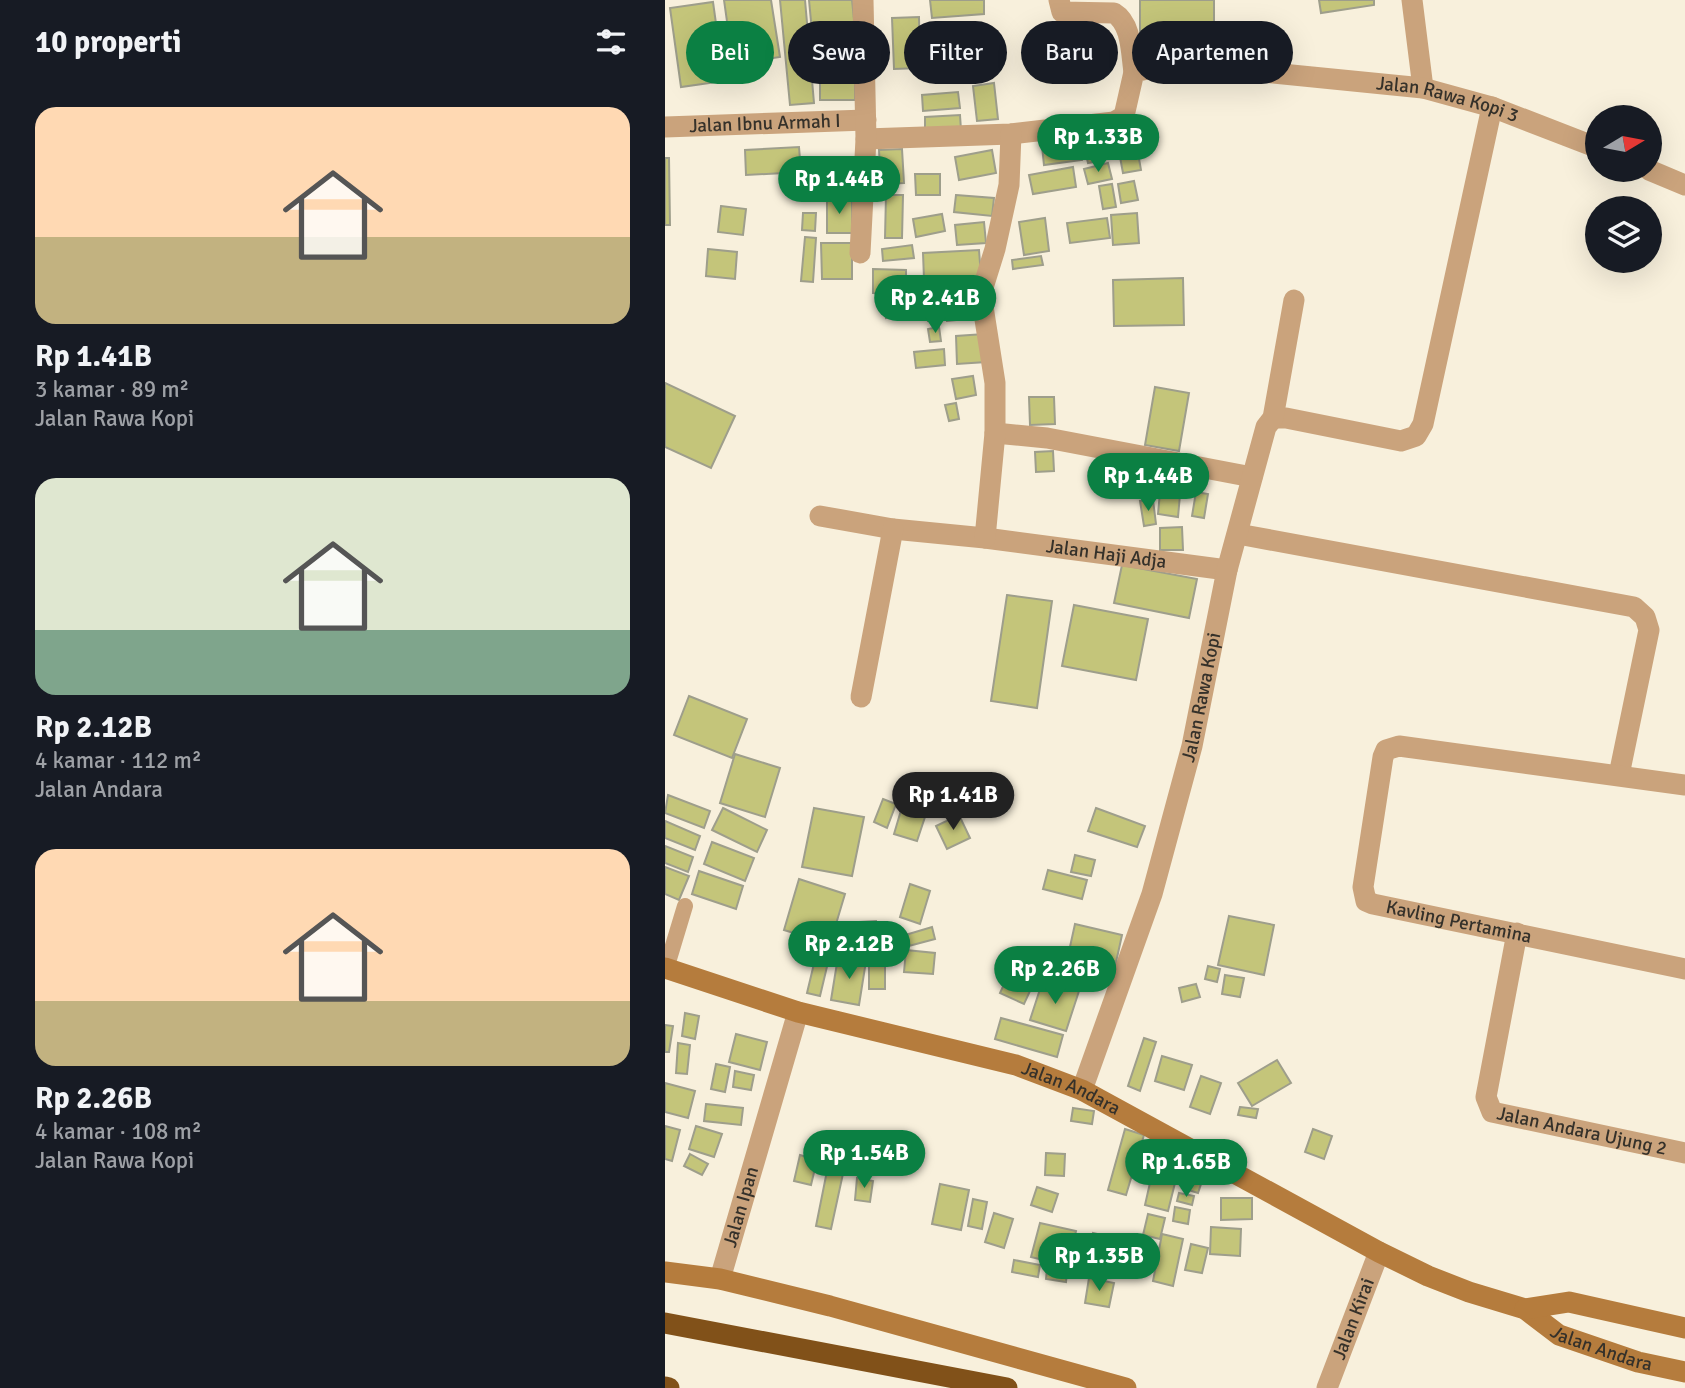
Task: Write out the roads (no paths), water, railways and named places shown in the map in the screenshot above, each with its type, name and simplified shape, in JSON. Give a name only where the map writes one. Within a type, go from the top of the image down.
[{"type":"highway","points":[[665,1323],[1007,1388]]},
{"type":"street","points":[[860,253],[866,130],[863,0]]},
{"type":"street","points":[[1059,0],[1062,12],[1114,13],[1121,17],[1132,62]]},
{"type":"street","points":[[1412,0],[1423,88]]},
{"type":"street","name":"Jalan Rawa Kopi 3","points":[[1293,75],[1423,88],[1492,107],[1585,143]]},
{"type":"street","points":[[866,130],[1011,134],[1114,122],[1124,116],[1132,81]]},
{"type":"street","points":[[1273,418],[1286,418],[1401,441],[1416,436],[1423,424],[1492,107]]},
{"type":"street","name":"Jalan Ibnu Armah I","points":[[665,127],[866,130]]},
{"type":"street","points":[[985,538],[995,433],[995,383],[981,294],[995,249],[1009,184],[1011,134]]},
{"type":"street","points":[[1663,176],[1685,185]]},
{"type":"street","name":"Jalan Rawa Kopi","points":[[1082,1090],[1152,894],[1192,746],[1227,570],[1247,536],[1252,477],[1266,427],[1273,418],[1294,300]]},
{"type":"street","points":[[995,433],[1047,438],[1252,477]]},
{"type":"street","name":"Jalan Haji Adja","points":[[820,516],[893,529],[985,538],[1227,570]]},
{"type":"street","points":[[861,698],[893,529]]},
{"type":"street","points":[[1247,536],[1634,607],[1645,617],[1649,630],[1619,775]]},
{"type":"street","name":"Kavling Pertamina","points":[[1685,785],[1399,746],[1386,750],[1363,887],[1366,901],[1373,904],[1685,969]]},
{"type":"street","name":"Jalan Andara Ujung 2","points":[[1517,933],[1486,1097],[1492,1112],[1685,1153]]},
{"type":"street","name":"Jalan Andara","points":[[665,968],[798,1012],[1016,1065],[1082,1090],[1428,1276],[1525,1309],[1559,1335],[1638,1362],[1685,1372]]},
{"type":"street","name":"Jalan Ipan","points":[[720,1279],[798,1012]]},
{"type":"street","name":"Jalan Kirai","points":[[1327,1388],[1379,1252]]},
{"type":"street","points":[[665,1272],[720,1279],[830,1306],[1126,1388]]},
{"type":"street","name":"Jalan Andara","points":[[1525,1309],[1569,1302],[1685,1328]]},
{"type":"lane","points":[[665,968],[685,906]]}]
